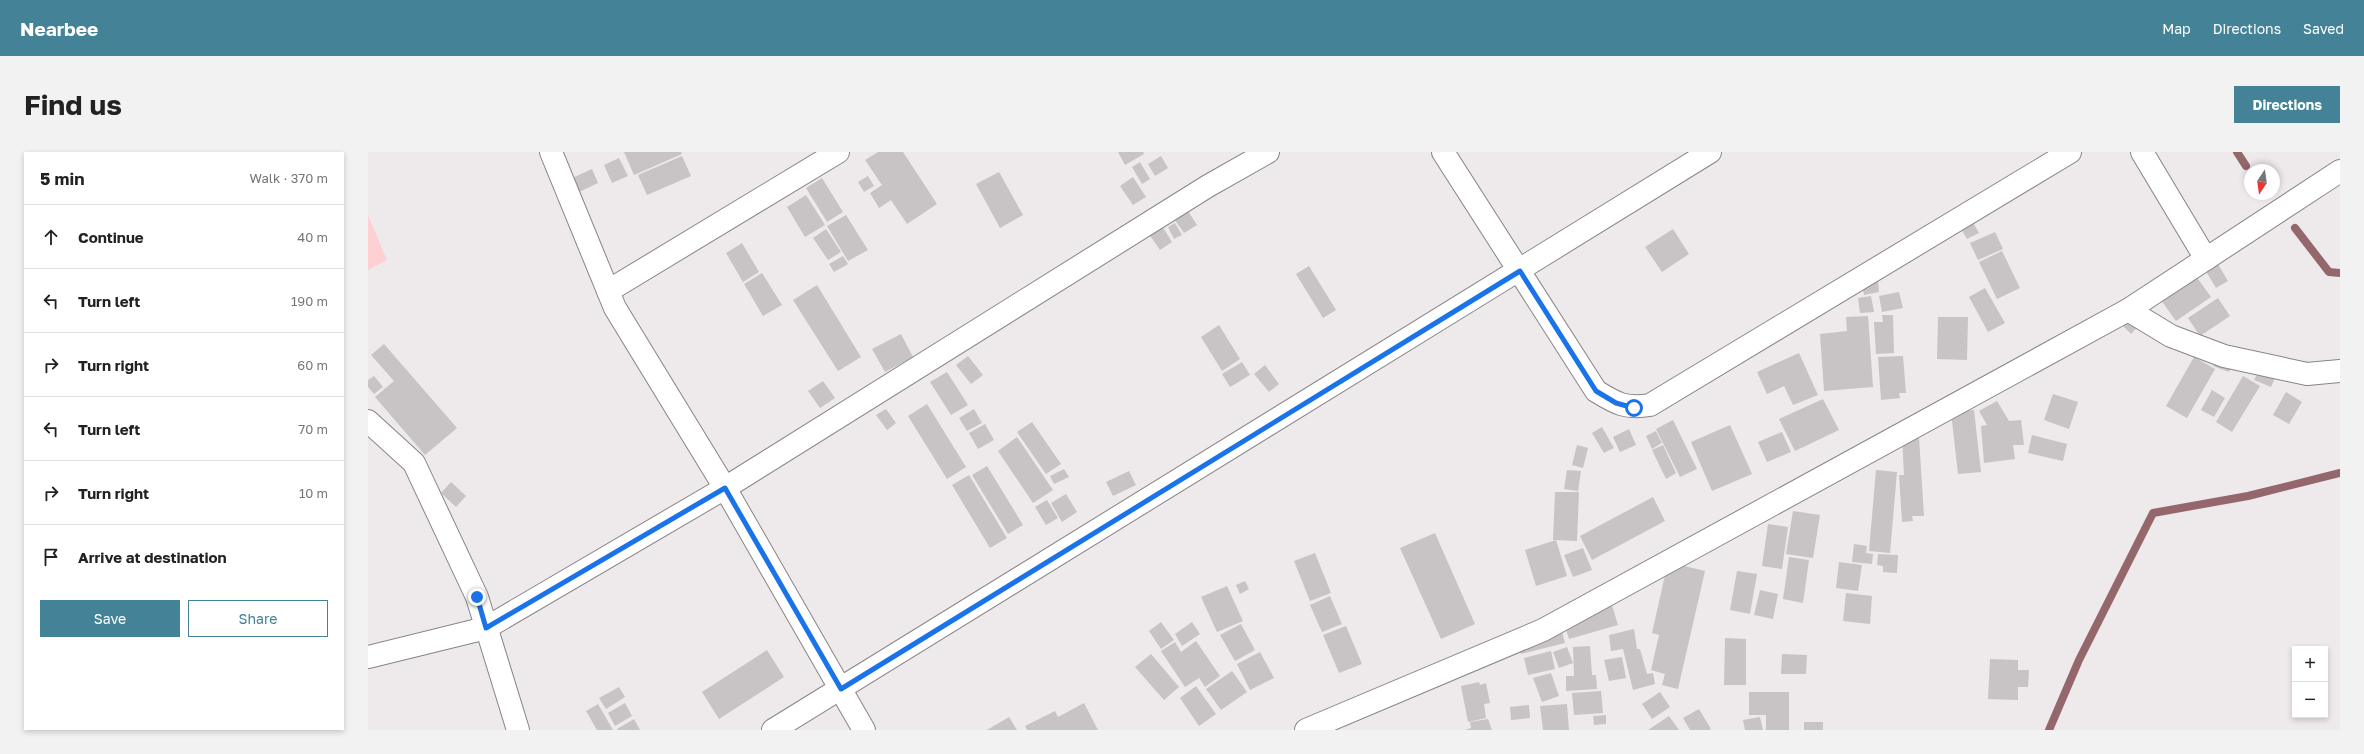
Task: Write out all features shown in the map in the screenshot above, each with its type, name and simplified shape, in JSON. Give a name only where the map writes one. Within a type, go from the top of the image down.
[{"type":"street","points":[[551,152],[616,308],[725,488],[864,730]]},
{"type":"street","points":[[608,291],[838,152]]},
{"type":"street","points":[[368,657],[486,628],[725,488],[1208,186],[1268,152]]},
{"type":"street","points":[[1443,152],[1596,391],[1616,403],[1634,408],[1650,405],[2070,152]]},
{"type":"street","points":[[773,730],[1520,271],[1710,152]]},
{"type":"street","points":[[2142,152],[2206,259]]},
{"type":"street","points":[[1306,730],[1543,630],[2128,310],[2340,171]]},
{"type":"street","points":[[2128,310],[2171,336],[2224,356],[2307,374],[2340,371]]},
{"type":"street","points":[[368,421],[414,462],[477,597],[518,730]]},
{"type":"shaded area","points":[[368,215],[387,260],[368,270]]},
{"type":"building","points":[[624,152],[681,152],[682,154],[634,175]]},
{"type":"building","points":[[878,152],[903,152],[937,204],[907,224],[891,200],[879,208],[870,193],[882,185],[865,160]]},
{"type":"building","points":[[1118,152],[1143,152],[1144,154],[1125,165]]},
{"type":"building","points":[[682,156],[691,176],[647,195],[638,175]]},
{"type":"building","points":[[1161,156],[1168,168],[1155,176],[1148,164]]},
{"type":"building","points":[[619,158],[628,176],[612,183],[604,165]]},
{"type":"building","points":[[1140,162],[1150,179],[1142,184],[1132,167]]},
{"type":"building","points":[[592,169],[598,183],[577,193],[570,179]]},
{"type":"building","points":[[999,172],[1023,215],[1000,228],[976,184]]},
{"type":"building","points":[[868,176],[874,186],[864,192],[858,182]]},
{"type":"building","points":[[1133,177],[1146,197],[1133,205],[1120,186]]},
{"type":"building","points":[[822,178],[843,212],[827,222],[806,188]]},
{"type":"building","points":[[806,195],[825,225],[805,237],[787,207]]},
{"type":"building","points":[[1188,211],[1197,225],[1184,233],[1175,220]]},
{"type":"building","points":[[846,215],[868,250],[848,261],[827,226]]},
{"type":"building","points":[[1971,219],[1979,233],[1967,239],[1959,225]]},
{"type":"building","points":[[1175,223],[1182,235],[1174,239],[1168,227]]},
{"type":"building","points":[[1162,226],[1172,242],[1160,250],[1149,234]]},
{"type":"building","points":[[826,229],[841,252],[828,260],[813,238]]},
{"type":"building","points":[[1673,229],[1689,254],[1662,272],[1645,247]]},
{"type":"building","points":[[1995,232],[2003,249],[1978,260],[1970,243]]},
{"type":"building","points":[[742,243],[759,272],[743,282],[726,253]]},
{"type":"building","points":[[2002,251],[2020,288],[1997,299],[1979,262]]},
{"type":"building","points":[[843,256],[848,264],[834,272],[829,264]]},
{"type":"building","points":[[2213,256],[2228,281],[2216,288],[2201,263]]},
{"type":"building","points":[[2188,265],[2211,297],[2176,321],[2153,289]]},
{"type":"building","points":[[1309,266],[1336,310],[1323,318],[1296,274]]},
{"type":"building","points":[[762,273],[782,305],[763,316],[744,284]]},
{"type":"building","points":[[1878,281],[1879,292],[1864,295],[1862,283]]},
{"type":"building","points":[[817,285],[861,357],[838,371],[793,300]]},
{"type":"building","points":[[1985,288],[2005,323],[1988,332],[1969,297]]},
{"type":"building","points":[[1899,292],[1903,308],[1882,312],[1879,296]]},
{"type":"building","points":[[1871,296],[1874,312],[1860,313],[1858,298]]},
{"type":"building","points":[[2218,298],[2230,316],[2200,336],[2188,318]]},
{"type":"building","points":[[1882,315],[1893,315],[1894,353],[1876,354],[1874,322],[1883,322]]},
{"type":"building","points":[[1868,316],[1873,387],[1824,391],[1820,334],[1847,331],[1846,317]]},
{"type":"building","points":[[1938,317],[1968,317],[1967,360],[1937,359]]},
{"type":"building","points":[[2119,322],[2142,322],[2131,334]]},
{"type":"building","points":[[1219,325],[1240,359],[1222,371],[1201,337]]},
{"type":"building","points":[[901,334],[913,357],[885,372],[872,349]]},
{"type":"building","points":[[384,344],[457,428],[425,455],[375,397],[394,381],[371,355]]},
{"type":"building","points":[[1799,353],[1818,395],[1793,405],[1784,386],[1767,394],[1757,372]]},
{"type":"building","points":[[968,356],[983,375],[971,384],[956,365]]},
{"type":"building","points":[[1903,356],[1906,393],[1899,393],[1900,398],[1881,400],[1878,357]]},
{"type":"building","points":[[2194,357],[2215,369],[2187,418],[2166,406]]},
{"type":"building","points":[[2216,358],[2232,365],[2229,372],[2213,366]]},
{"type":"building","points":[[1242,362],[1250,375],[1230,387],[1222,374]]},
{"type":"building","points":[[1265,365],[1279,384],[1269,392],[1254,374]]},
{"type":"building","points":[[2259,371],[2275,378],[2271,387],[2254,380]]},
{"type":"building","points":[[947,372],[968,405],[951,415],[930,382]]},
{"type":"building","points":[[374,376],[383,387],[374,394],[368,387],[368,380]]},
{"type":"building","points":[[2243,376],[2260,386],[2232,432],[2216,422]]},
{"type":"building","points":[[823,381],[835,398],[820,408],[808,391]]},
{"type":"building","points":[[2212,390],[2225,398],[2214,417],[2201,410]]},
{"type":"building","points":[[2286,392],[2302,402],[2289,424],[2273,415]]},
{"type":"building","points":[[2053,394],[2078,402],[2069,429],[2044,420]]},
{"type":"building","points":[[1823,399],[1839,430],[1795,451],[1779,419]]},
{"type":"building","points":[[1997,401],[2009,421],[2021,420],[2024,445],[2013,445],[2015,459],[1984,463],[1981,426],[1987,425],[1979,411]]},
{"type":"building","points":[[927,404],[966,467],[947,479],[908,416]]},
{"type":"building","points":[[886,409],[896,423],[887,430],[876,415]]},
{"type":"building","points":[[974,409],[982,423],[967,431],[959,418]]},
{"type":"building","points":[[1974,410],[1981,472],[1958,474],[1951,412]]},
{"type":"building","points":[[1673,420],[1697,469],[1680,477],[1656,429]]},
{"type":"building","points":[[1032,422],[1061,464],[1046,474],[1017,432]]},
{"type":"building","points":[[985,424],[994,440],[978,449],[969,433]]},
{"type":"building","points":[[1730,425],[1752,474],[1712,491],[1691,442]]},
{"type":"building","points":[[1602,427],[1614,448],[1604,453],[1592,433]]},
{"type":"building","points":[[1629,429],[1636,445],[1620,452],[1613,437]]},
{"type":"building","points":[[1656,431],[1662,443],[1652,449],[1646,436]]},
{"type":"building","points":[[1782,432],[1791,452],[1767,462],[1758,442]]},
{"type":"building","points":[[2032,435],[2067,444],[2063,461],[2028,453]]},
{"type":"building","points":[[1017,437],[1053,490],[1033,503],[998,451]]},
{"type":"building","points":[[1902,437],[1919,437],[1924,516],[1912,516],[1913,521],[1902,522],[1899,475],[1904,475]]},
{"type":"building","points":[[1577,445],[1588,448],[1583,468],[1572,465]]},
{"type":"building","points":[[1663,445],[1676,473],[1666,479],[1652,450]]},
{"type":"building","points":[[987,466],[1023,525],[1008,534],[972,475]]},
{"type":"building","points":[[1064,469],[1069,477],[1054,484],[1050,476]]},
{"type":"building","points":[[1567,470],[1581,471],[1578,491],[1564,489]]},
{"type":"building","points":[[1876,470],[1897,472],[1890,553],[1869,551]]},
{"type":"building","points":[[1129,471],[1136,485],[1113,496],[1106,482]]},
{"type":"building","points":[[969,475],[1007,538],[990,548],[952,485]]},
{"type":"building","points":[[451,482],[466,496],[456,507],[441,493]]},
{"type":"building","points":[[1555,492],[1579,492],[1577,541],[1553,540]]},
{"type":"building","points":[[1066,494],[1077,512],[1062,522],[1051,503]]},
{"type":"building","points":[[1653,497],[1665,521],[1592,560],[1580,536]]},
{"type":"building","points":[[1047,500],[1058,518],[1046,525],[1035,507]]},
{"type":"building","points":[[1793,511],[1820,515],[1813,558],[1786,554]]},
{"type":"building","points":[[1768,524],[1788,527],[1782,569],[1762,566]]},
{"type":"building","points":[[1435,533],[1475,624],[1441,639],[1400,548]]},
{"type":"building","points":[[1556,540],[1567,576],[1536,586],[1525,550]]},
{"type":"building","points":[[1854,544],[1867,546],[1866,553],[1873,554],[1872,564],[1852,562]]},
{"type":"building","points":[[1583,548],[1592,570],[1573,577],[1564,555]]},
{"type":"building","points":[[1315,553],[1331,593],[1310,601],[1294,561]]},
{"type":"building","points":[[1878,554],[1898,555],[1897,573],[1883,572],[1883,566],[1877,565]]},
{"type":"building","points":[[1789,557],[1809,560],[1803,603],[1783,599]]},
{"type":"building","points":[[1668,562],[1705,571],[1678,689],[1662,685],[1665,674],[1651,670],[1659,635],[1652,633]]},
{"type":"building","points":[[1839,562],[1862,565],[1858,591],[1836,588]]},
{"type":"building","points":[[1737,571],[1757,574],[1750,614],[1730,610]]},
{"type":"building","points":[[1245,581],[1249,589],[1240,594],[1236,585]]},
{"type":"building","points":[[1227,586],[1243,621],[1217,632],[1201,597]]},
{"type":"building","points":[[1760,590],[1778,594],[1773,619],[1754,615]]},
{"type":"building","points":[[1846,593],[1872,596],[1870,624],[1843,621]]},
{"type":"building","points":[[1330,596],[1342,624],[1322,632],[1310,605]]},
{"type":"building","points":[[1611,602],[1618,625],[1569,639],[1562,617]]},
{"type":"building","points":[[1161,622],[1174,640],[1161,649],[1149,631]]},
{"type":"building","points":[[1192,622],[1200,634],[1182,646],[1175,634]]},
{"type":"building","points":[[1241,624],[1255,650],[1235,661],[1220,635]]},
{"type":"building","points":[[1560,624],[1565,643],[1521,654],[1516,636]]},
{"type":"building","points":[[1346,626],[1362,664],[1339,673],[1323,635]]},
{"type":"building","points":[[1634,629],[1637,649],[1640,649],[1647,674],[1653,673],[1655,684],[1633,690],[1623,649],[1611,651],[1609,635]]},
{"type":"building","points":[[1725,638],[1746,639],[1746,685],[1724,685]]},
{"type":"building","points":[[1196,641],[1220,676],[1205,687],[1196,673],[1199,678],[1185,687],[1161,651],[1175,642],[1181,652]]},
{"type":"building","points":[[1590,646],[1592,675],[1596,675],[1597,689],[1566,691],[1566,676],[1574,676],[1573,647]]},
{"type":"building","points":[[1567,647],[1573,663],[1559,668],[1553,652]]},
{"type":"building","points":[[767,650],[784,677],[719,719],[702,692]]},
{"type":"building","points":[[1551,651],[1555,669],[1528,675],[1524,658]]},
{"type":"building","points":[[1260,652],[1274,678],[1250,690],[1237,664]]},
{"type":"building","points":[[1151,654],[1179,687],[1164,700],[1135,667]]},
{"type":"building","points":[[1782,654],[1807,655],[1806,674],[1781,674]]},
{"type":"building","points":[[1622,657],[1626,678],[1609,681],[1604,660]]},
{"type":"building","points":[[1990,659],[2018,660],[2018,670],[2029,670],[2028,687],[2018,687],[2018,700],[1988,699]]},
{"type":"building","points":[[1232,671],[1247,692],[1221,710],[1206,689]]},
{"type":"building","points":[[1551,673],[1559,696],[1542,702],[1533,678]]},
{"type":"building","points":[[1479,682],[1480,685],[1486,683],[1490,703],[1484,704],[1486,718],[1468,722],[1461,686]]},
{"type":"building","points":[[1196,686],[1216,714],[1199,726],[1180,698]]},
{"type":"building","points":[[619,687],[625,697],[606,709],[599,698]]},
{"type":"building","points":[[1601,691],[1603,713],[1574,715],[1572,693]]},
{"type":"building","points":[[1660,692],[1670,707],[1652,719],[1642,704]]},
{"type":"building","points":[[1749,692],[1789,692],[1789,730],[1766,730],[1766,715],[1749,715]]},
{"type":"building","points":[[625,703],[632,716],[615,726],[608,713]]},
{"type":"building","points":[[1084,703],[1098,730],[1027,730],[1025,726],[1055,711],[1058,717]]},
{"type":"building","points":[[598,704],[613,730],[597,730],[586,711]]},
{"type":"building","points":[[1567,704],[1569,730],[1543,730],[1540,706]]},
{"type":"building","points":[[1529,705],[1530,718],[1511,720],[1510,707]]},
{"type":"building","points":[[1699,709],[1711,729],[1690,730],[1683,718]]},
{"type":"building","points":[[1606,715],[1606,724],[1594,725],[1593,716]]},
{"type":"building","points":[[1669,716],[1679,730],[1648,730]]},
{"type":"building","points":[[1009,717],[1017,730],[987,730]]},
{"type":"building","points":[[1760,717],[1763,730],[1745,730],[1743,720]]},
{"type":"building","points":[[634,719],[640,730],[617,729]]},
{"type":"building","points":[[1488,719],[1492,730],[1465,730],[1471,728],[1470,722]]},
{"type":"building","points":[[1804,722],[1823,722],[1823,730],[1804,730]]},
{"type":"waterway","points":[[2237,152],[2245,164]]},
{"type":"waterway","points":[[2295,228],[2329,272],[2340,273]]},
{"type":"waterway","points":[[2049,730],[2079,660],[2153,513],[2248,496],[2340,473]]},
{"type":"route","points":[[477,597],[486,628],[725,488],[841,689],[1520,271],[1596,391],[1616,403],[1634,408]]}]
